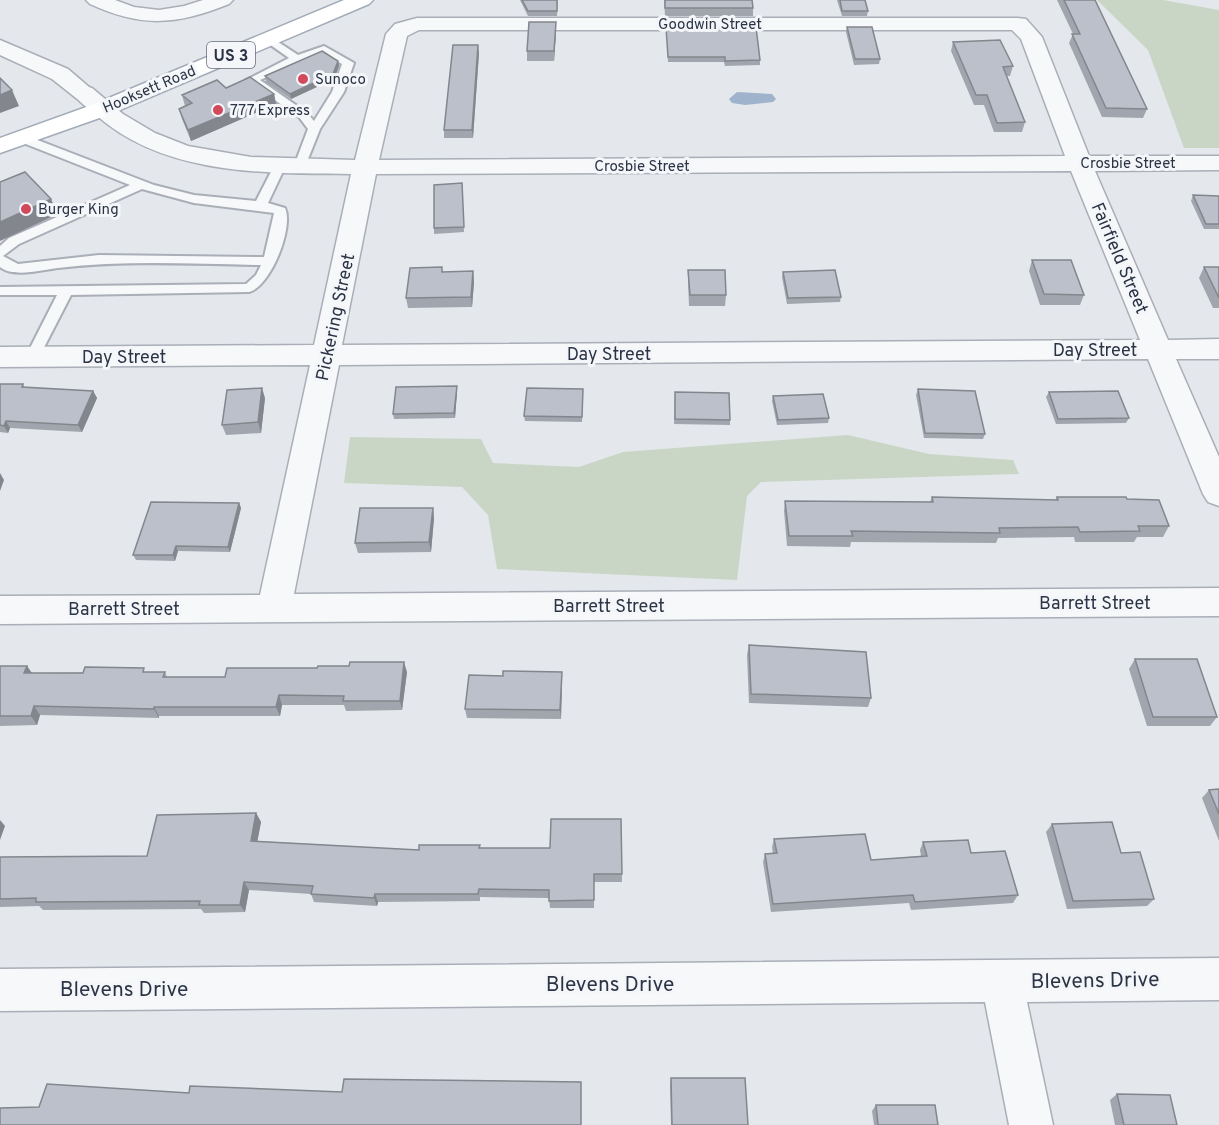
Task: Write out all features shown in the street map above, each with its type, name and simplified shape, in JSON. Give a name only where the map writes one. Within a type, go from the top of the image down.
[{"type":"main road","name":"Hooksett Road","points":[[149,66],[315,0]]},
{"type":"main road","name":"Hooksett Road","points":[[0,125],[97,96],[269,39],[362,0]]},
{"type":"main road","name":"Hooksett Road","points":[[11,142],[97,96]]},
{"type":"street","points":[[97,0],[133,15],[156,17],[180,15],[222,0]]},
{"type":"street","name":"Goodwin Street","points":[[403,28],[429,24],[1018,24]]},
{"type":"street","name":"Fairfield Street","points":[[1018,24],[1031,37],[1080,164],[1219,494]]},
{"type":"street","name":"Pickering Street","points":[[274,608],[366,167],[398,34],[403,28]]},
{"type":"street","name":"Crosbie Street","points":[[1,49],[60,74],[97,96],[149,140],[190,156],[218,161],[290,166],[366,167],[1219,163]]},
{"type":"street","name":"Day Street","points":[[0,357],[1219,349]]},
{"type":"street","name":"Barrett Street","points":[[0,610],[1219,602]]},
{"type":"street","name":"Blevens Drive","points":[[0,990],[1219,979]]},
{"type":"street","points":[[1002,981],[1031,1125]]},
{"type":"lane","points":[[269,39],[297,59]]},
{"type":"lane","points":[[260,206],[290,166],[314,129],[338,92],[348,63],[324,49],[252,80],[303,115],[314,129]]},
{"type":"lane","points":[[0,291],[249,288],[261,281],[281,218],[276,208],[200,200],[139,186],[11,142]]},
{"type":"lane","points":[[0,253],[14,241],[139,186]]},
{"type":"lane","points":[[0,260],[9,267],[18,268],[99,259],[268,261]]},
{"type":"lane","points":[[32,358],[66,290]]},
{"type":"green space","points":[[1097,0],[1163,0],[1219,10],[1219,148],[1184,148],[1148,50]]},
{"type":"green space","points":[[848,435],[929,454],[1013,460],[1019,474],[761,482],[747,496],[737,580],[497,569],[488,515],[462,487],[344,483],[350,437],[481,439],[493,463],[579,467],[623,452]]},
{"type":"water","points":[[737,92],[772,94],[776,99],[773,102],[745,105],[732,103],[729,99]]},
{"type":"building","points":[[522,0],[557,0],[557,11],[528,11]]},
{"type":"building","points":[[665,0],[752,0],[753,8],[665,8]]},
{"type":"building","points":[[840,0],[865,0],[868,11],[842,11]]},
{"type":"building","points":[[1064,0],[1095,0],[1147,109],[1106,108],[1072,34],[1080,34]]},
{"type":"building","points":[[529,22],[556,22],[554,51],[527,51]]},
{"type":"building","points":[[666,27],[756,27],[760,60],[725,61],[725,57],[668,57]]},
{"type":"building","points":[[847,27],[872,27],[880,59],[855,59]]},
{"type":"building","points":[[1000,40],[1013,66],[1003,67],[1025,122],[997,123],[987,95],[976,95],[953,42]]},
{"type":"building","points":[[453,45],[478,45],[472,130],[444,130]]},
{"type":"building","name":"Sunoco","points":[[322,51],[338,61],[333,74],[290,94],[265,76]]},
{"type":"building","points":[[250,77],[274,94],[188,130],[179,109],[192,103],[182,95],[217,80],[226,88]]},
{"type":"building","points":[[0,78],[12,90],[0,95]]},
{"type":"building","points":[[25,172],[51,199],[0,222],[0,182]]},
{"type":"building","points":[[462,183],[464,227],[434,228],[434,185]]},
{"type":"building","points":[[1193,195],[1219,196],[1219,224],[1206,224]]},
{"type":"building","points":[[1032,260],[1071,260],[1084,295],[1044,294]]},
{"type":"building","points":[[442,267],[442,272],[473,271],[471,297],[406,298],[410,268]]},
{"type":"building","points":[[1204,267],[1219,267],[1219,298]]},
{"type":"building","points":[[688,270],[725,270],[726,295],[690,295]]},
{"type":"building","points":[[835,270],[841,297],[788,298],[783,272]]},
{"type":"building","points":[[0,384],[93,391],[78,425],[6,421],[4,426],[0,425]]},
{"type":"building","points":[[457,386],[454,413],[393,414],[396,387]]},
{"type":"building","points":[[262,388],[258,422],[222,425],[227,390]]},
{"type":"building","points":[[527,388],[583,389],[582,417],[524,416]]},
{"type":"building","points":[[918,389],[975,391],[985,434],[925,433]]},
{"type":"building","points":[[1118,391],[1129,418],[1058,419],[1049,392]]},
{"type":"building","points":[[675,392],[729,393],[730,420],[675,419]]},
{"type":"building","points":[[823,394],[829,418],[778,420],[773,396]]},
{"type":"building","points":[[932,497],[1058,500],[1057,497],[1126,497],[1127,499],[1159,500],[1169,526],[1138,526],[1140,531],[1080,532],[1078,527],[999,528],[1000,533],[851,531],[853,536],[789,536],[785,501],[933,502]]},
{"type":"building","points":[[151,502],[239,503],[228,547],[176,546],[173,555],[133,555]]},
{"type":"building","points":[[360,508],[433,508],[429,542],[355,543]]},
{"type":"building","points":[[749,645],[866,652],[871,698],[751,694]]},
{"type":"building","points":[[1135,659],[1197,659],[1217,717],[1153,717]]},
{"type":"building","points":[[350,662],[404,662],[400,701],[343,701],[344,696],[279,695],[276,707],[154,707],[154,709],[34,706],[31,716],[0,716],[0,666],[27,666],[24,673],[83,673],[85,667],[144,668],[143,672],[165,672],[163,677],[225,677],[227,668],[317,668],[318,666],[349,666]]},
{"type":"building","points":[[503,671],[562,672],[560,710],[465,709],[469,675],[503,676]]},
{"type":"building","points":[[1219,789],[1219,814],[1209,790]]},
{"type":"building","points":[[256,813],[251,841],[419,850],[419,845],[550,848],[551,819],[621,819],[622,874],[594,874],[594,900],[549,901],[549,890],[479,889],[478,894],[375,894],[374,898],[311,894],[313,886],[244,882],[240,905],[199,905],[200,901],[36,902],[36,898],[0,899],[0,857],[147,856],[157,815]]},
{"type":"building","points":[[1112,822],[1121,853],[1140,852],[1154,899],[1073,901],[1052,824]]},
{"type":"building","points":[[865,834],[871,860],[927,856],[923,842],[968,840],[971,853],[1005,851],[1018,895],[915,902],[913,895],[773,904],[765,854],[777,853],[774,839]]},
{"type":"building","points":[[671,1078],[745,1078],[748,1125],[672,1125]]},
{"type":"building","points":[[344,1079],[581,1082],[581,1125],[0,1125],[0,1108],[39,1107],[47,1084],[189,1093],[190,1086],[342,1092]]},
{"type":"building","points":[[1117,1094],[1170,1095],[1177,1125],[1124,1125]]},
{"type":"building","points":[[876,1105],[935,1105],[938,1125],[878,1125]]},
{"type":"place","name":"Sunoco","points":[[303,79]]},
{"type":"place","name":"777 Express","points":[[218,110]]},
{"type":"place","name":"Burger King","points":[[26,209]]}]
